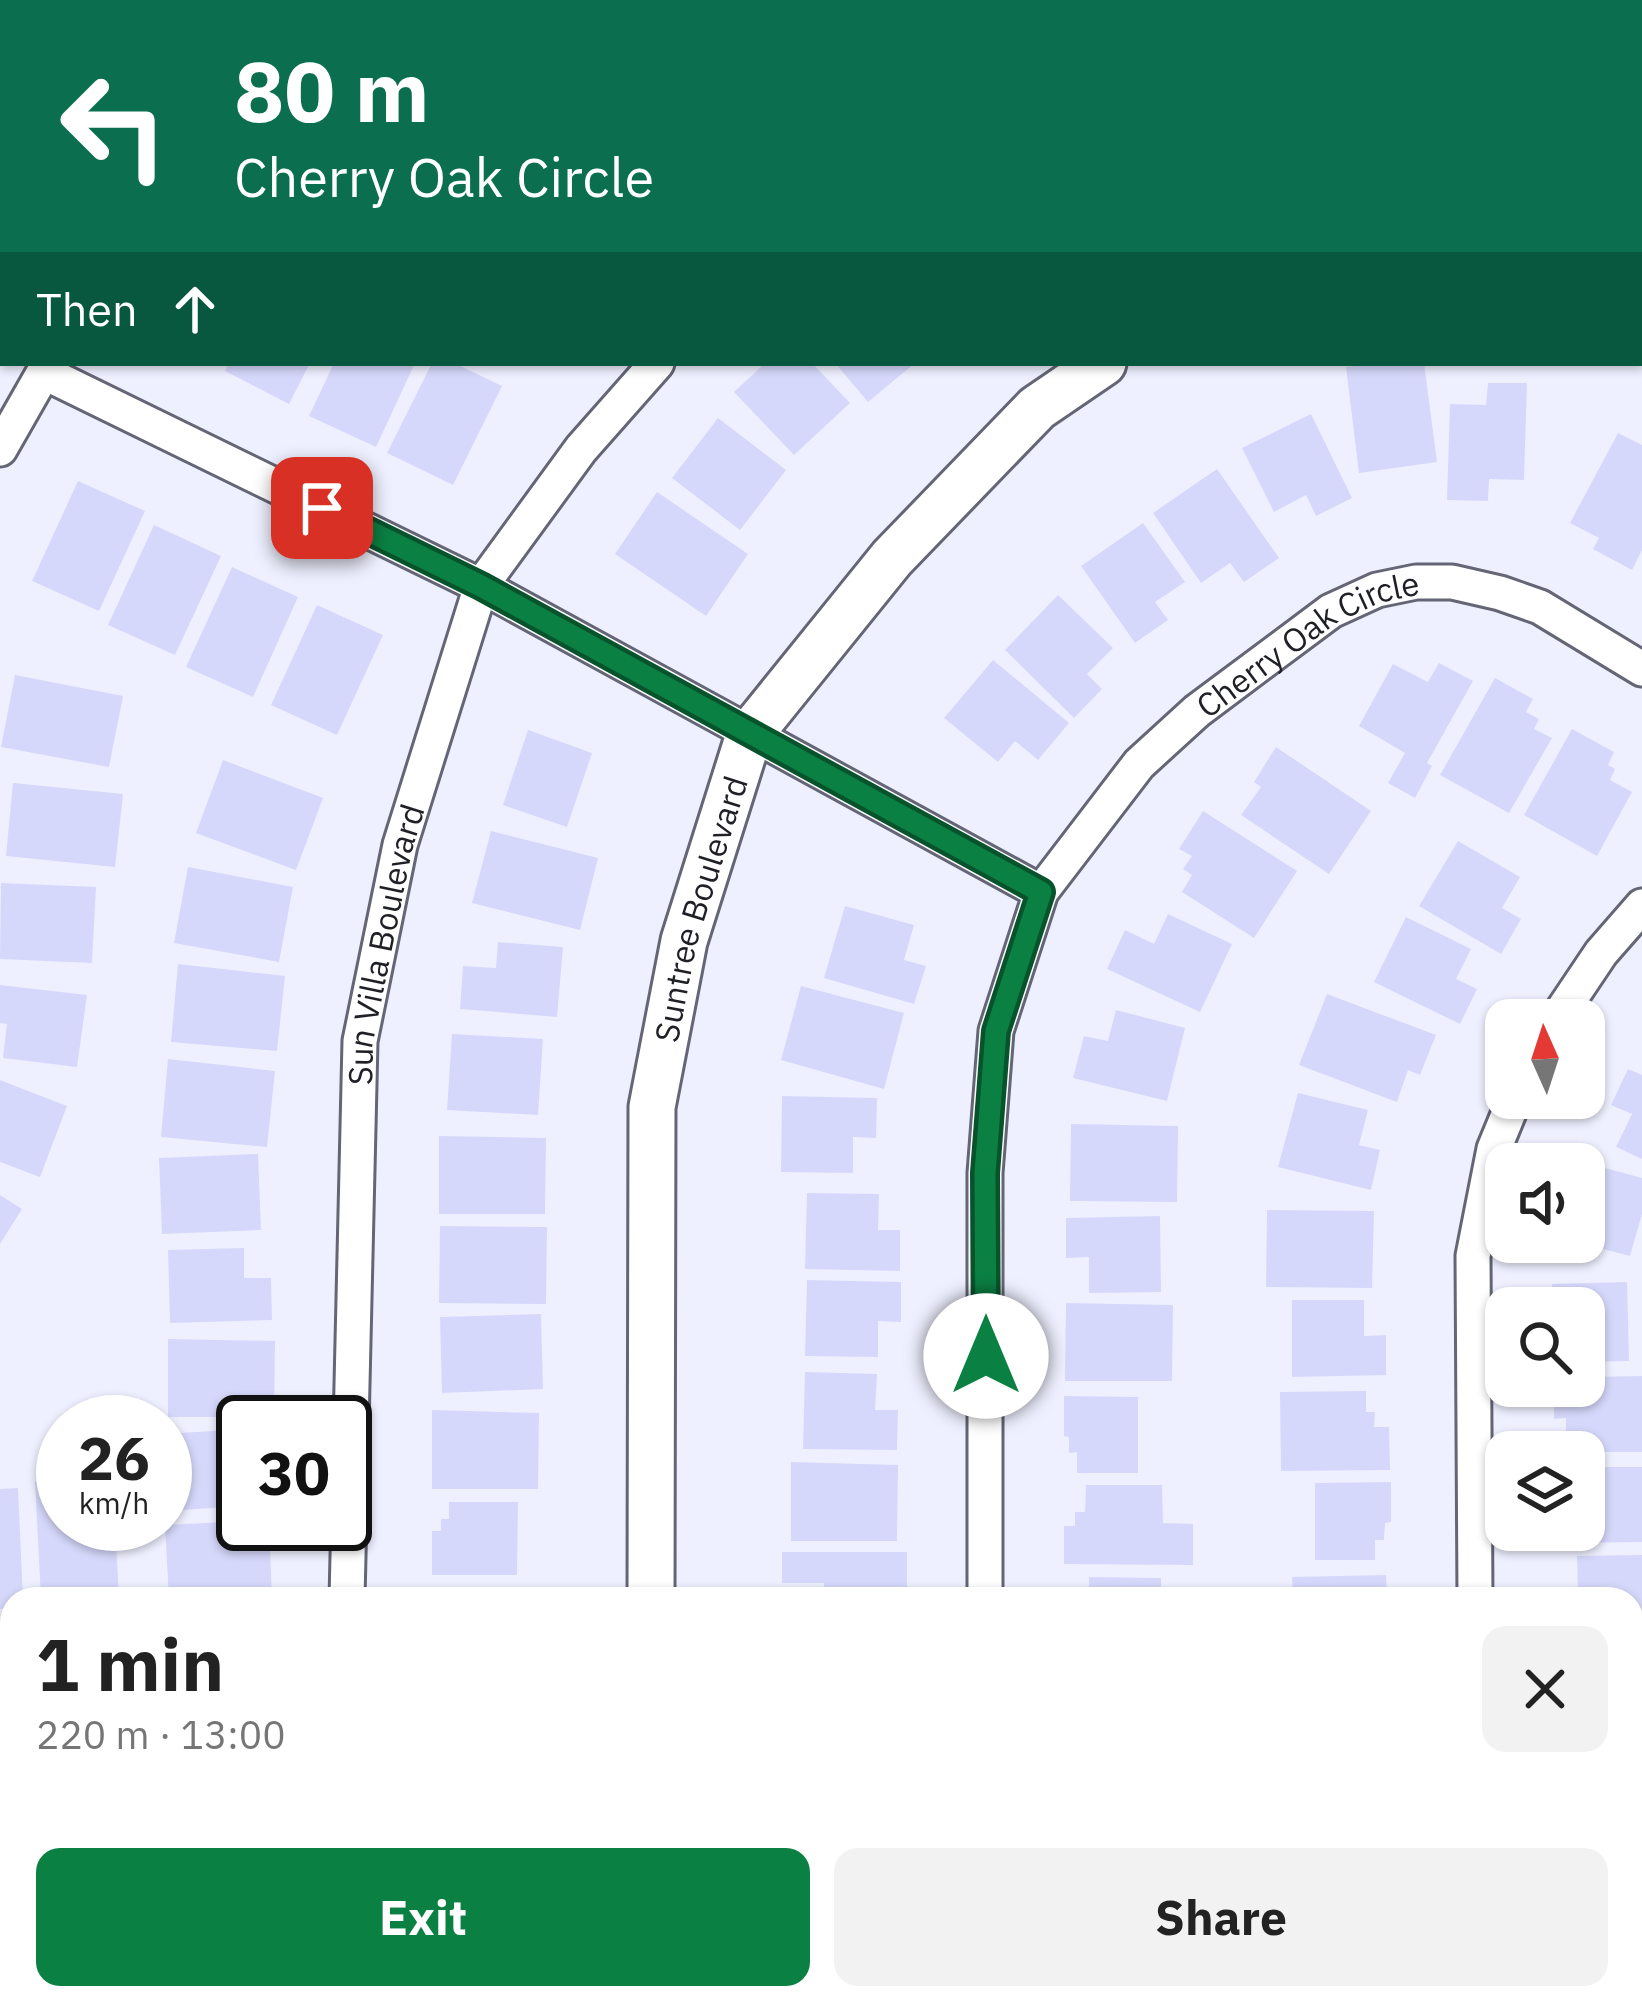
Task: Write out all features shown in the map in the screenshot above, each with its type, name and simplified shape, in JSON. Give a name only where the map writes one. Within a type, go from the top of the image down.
[{"type":"street","name":"Sun Villa Boulevard","points":[[347,1587],[360,1040],[400,845],[481,586],[580,449],[653,366]]},
{"type":"street","name":"Suntree Boulevard","points":[[651,1587],[652,1107],[684,941],[749,735],[892,558],[1037,408],[1099,366]]},
{"type":"street","points":[[0,449],[47,368],[481,586],[1041,892]]},
{"type":"street","name":"Cherry Oak Circle","points":[[985,1587],[985,1173],[996,1031],[1041,892],[1139,764],[1197,711],[1330,611],[1377,590],[1415,582],[1452,582],[1500,592],[1540,607],[1642,670]]},
{"type":"street","points":[[1570,999],[1642,905]]},
{"type":"street","points":[[1475,1587],[1473,1256],[1494,1149],[1506,1119]]},
{"type":"building","points":[[228,366],[308,366],[289,404],[225,371]]},
{"type":"building","points":[[333,366],[414,366],[376,447],[309,416]]},
{"type":"building","points":[[430,366],[460,366],[502,386],[453,485],[387,453]]},
{"type":"building","points":[[762,366],[815,366],[850,403],[794,455],[734,392]]},
{"type":"building","points":[[838,366],[911,366],[868,402]]},
{"type":"building","points":[[1424,366],[1437,462],[1359,473],[1346,367]]},
{"type":"building","points":[[1488,383],[1527,383],[1524,480],[1489,479],[1488,501],[1447,500],[1450,404],[1486,405]]},
{"type":"building","points":[[1311,414],[1352,498],[1316,516],[1306,495],[1274,512],[1242,448]]},
{"type":"building","points":[[718,418],[786,470],[740,530],[672,478]]},
{"type":"building","points":[[1618,433],[1642,445],[1642,550],[1632,570],[1593,549],[1599,538],[1570,523]]},
{"type":"building","points":[[1217,469],[1279,558],[1244,582],[1230,563],[1201,583],[1153,513]]},
{"type":"building","points":[[78,481],[145,511],[99,611],[32,581]]},
{"type":"building","points":[[657,492],[748,554],[706,616],[615,554]]},
{"type":"building","points":[[1143,523],[1185,582],[1155,602],[1168,620],[1135,643],[1081,566]]},
{"type":"building","points":[[154,525],[221,556],[175,655],[108,625]]},
{"type":"building","points":[[232,567],[298,597],[253,697],[186,667]]},
{"type":"building","points":[[1058,595],[1113,648],[1087,674],[1102,689],[1074,718],[1005,650]]},
{"type":"building","points":[[317,605],[383,635],[337,735],[271,705]]},
{"type":"building","points":[[993,660],[1069,723],[1038,760],[1015,741],[998,762],[944,718]]},
{"type":"building","points":[[1439,663],[1473,681],[1427,763],[1432,766],[1415,798],[1388,783],[1405,753],[1359,726],[1393,664],[1428,682]]},
{"type":"building","points":[[15,675],[123,696],[109,767],[1,747]]},
{"type":"building","points":[[1495,678],[1533,699],[1526,712],[1539,719],[1534,729],[1552,738],[1509,813],[1440,775]]},
{"type":"building","points":[[1572,729],[1614,752],[1608,765],[1615,769],[1610,780],[1632,792],[1597,856],[1524,815]]},
{"type":"building","points":[[528,730],[592,753],[567,827],[503,805]]},
{"type":"building","points":[[1276,747],[1371,811],[1329,874],[1241,815],[1261,787],[1254,782]]},
{"type":"building","points":[[223,760],[323,798],[296,870],[196,833]]},
{"type":"building","points":[[13,783],[123,794],[115,867],[6,856]]},
{"type":"building","points":[[1203,811],[1297,871],[1254,938],[1182,892],[1192,875],[1183,869],[1192,856],[1179,849]]},
{"type":"building","points":[[491,831],[598,858],[580,930],[472,903]]},
{"type":"building","points":[[1458,841],[1520,877],[1502,908],[1521,919],[1501,954],[1419,906]]},
{"type":"building","points":[[188,867],[293,887],[279,962],[174,943]]},
{"type":"building","points":[[1,883],[96,887],[92,963],[0,959]]},
{"type":"building","points":[[845,906],[914,925],[904,960],[926,966],[914,1004],[824,978]]},
{"type":"building","points":[[1168,914],[1232,944],[1200,1012],[1107,969],[1125,930],[1154,944]]},
{"type":"building","points":[[1406,917],[1471,949],[1456,979],[1477,989],[1460,1024],[1374,982]]},
{"type":"building","points":[[498,942],[563,947],[557,1017],[460,1009],[463,966],[496,968]]},
{"type":"building","points":[[178,964],[285,976],[277,1051],[171,1042]]},
{"type":"building","points":[[0,985],[87,995],[77,1067],[3,1058],[7,1024],[0,1023]]},
{"type":"building","points":[[801,986],[904,1013],[884,1089],[781,1060]]},
{"type":"building","points":[[1327,994],[1436,1035],[1420,1075],[1408,1070],[1397,1102],[1299,1065]]},
{"type":"building","points":[[1116,1010],[1185,1028],[1167,1101],[1073,1078],[1084,1036],[1108,1041]]},
{"type":"building","points":[[452,1034],[543,1039],[538,1115],[447,1110]]},
{"type":"building","points":[[168,1059],[275,1071],[267,1147],[161,1137]]},
{"type":"building","points":[[1628,1069],[1642,1075],[1642,1159],[1616,1147],[1632,1114],[1611,1105]]},
{"type":"building","points":[[0,1080],[67,1106],[40,1177],[0,1162]]},
{"type":"building","points":[[1298,1093],[1368,1110],[1359,1145],[1380,1150],[1371,1190],[1278,1167]]},
{"type":"building","points":[[782,1096],[877,1098],[876,1138],[853,1137],[853,1173],[781,1172]]},
{"type":"building","points":[[1071,1124],[1178,1126],[1177,1202],[1070,1201]]},
{"type":"building","points":[[439,1136],[546,1138],[545,1214],[439,1214]]},
{"type":"building","points":[[258,1154],[261,1230],[162,1234],[159,1158]]},
{"type":"building","points":[[1605,1168],[1642,1178],[1642,1214],[1630,1256],[1605,1249]]},
{"type":"building","points":[[807,1193],[879,1194],[878,1230],[900,1230],[900,1271],[805,1269]]},
{"type":"building","points":[[0,1195],[22,1209],[0,1244]]},
{"type":"building","points":[[1267,1210],[1374,1211],[1372,1288],[1266,1287]]},
{"type":"building","points":[[1160,1216],[1161,1292],[1089,1293],[1089,1257],[1066,1258],[1066,1218]]},
{"type":"building","points":[[440,1226],[547,1227],[546,1304],[439,1303]]},
{"type":"building","points":[[244,1248],[244,1278],[271,1278],[272,1320],[170,1323],[168,1250]]},
{"type":"building","points":[[807,1280],[901,1282],[901,1322],[878,1321],[878,1357],[805,1356]]},
{"type":"building","points":[[1627,1282],[1629,1361],[1605,1362],[1605,1287],[1552,1284]]},
{"type":"building","points":[[1292,1300],[1364,1300],[1364,1336],[1386,1335],[1386,1375],[1292,1377]]},
{"type":"building","points":[[1066,1303],[1173,1305],[1172,1381],[1065,1381]]},
{"type":"building","points":[[541,1314],[543,1389],[442,1393],[440,1317]]},
{"type":"building","points":[[168,1339],[275,1341],[274,1395],[216,1395],[216,1417],[192,1417],[192,1395],[168,1395]]},
{"type":"building","points":[[805,1372],[877,1374],[875,1410],[898,1410],[897,1450],[803,1449]]},
{"type":"building","points":[[1642,1376],[1642,1452],[1605,1452],[1605,1431],[1566,1431],[1566,1418],[1554,1419],[1554,1407],[1605,1407],[1605,1377]]},
{"type":"building","points":[[1366,1391],[1366,1412],[1375,1412],[1374,1427],[1389,1427],[1390,1470],[1281,1471],[1280,1392]]},
{"type":"building","points":[[1064,1396],[1138,1397],[1138,1473],[1077,1473],[1077,1452],[1069,1453],[1069,1437],[1064,1436]]},
{"type":"building","points":[[432,1410],[539,1413],[538,1489],[432,1489]]},
{"type":"building","points":[[216,1431],[216,1508],[192,1509],[192,1432]]},
{"type":"building","points":[[791,1462],[898,1465],[897,1541],[791,1541]]},
{"type":"building","points":[[1605,1467],[1642,1467],[1642,1542],[1605,1542]]},
{"type":"building","points":[[1391,1482],[1391,1522],[1385,1523],[1384,1540],[1375,1540],[1375,1560],[1315,1560],[1315,1483]]},
{"type":"building","points":[[1086,1485],[1162,1485],[1163,1523],[1193,1524],[1193,1565],[1064,1564],[1064,1526],[1075,1526],[1075,1512],[1085,1512]]},
{"type":"building","points":[[18,1488],[22,1587],[0,1587],[0,1489]]},
{"type":"building","points":[[449,1502],[518,1502],[517,1575],[432,1575],[432,1531],[441,1531],[441,1519],[449,1519]]},
{"type":"building","points":[[216,1522],[216,1551],[270,1551],[272,1587],[168,1587],[166,1551],[192,1551],[192,1524]]},
{"type":"building","points":[[39,1551],[116,1551],[118,1587],[40,1587]]},
{"type":"building","points":[[782,1552],[907,1552],[907,1587],[782,1583]]},
{"type":"building","points":[[1642,1555],[1642,1587],[1578,1587],[1577,1556]]},
{"type":"building","points":[[1386,1575],[1386,1587],[1292,1587],[1292,1577]]},
{"type":"building","points":[[1089,1577],[1161,1578],[1161,1587],[1089,1587]]},
{"type":"route","points":[[322,508],[481,586],[1041,892],[996,1031],[985,1173],[986,1356]]}]
